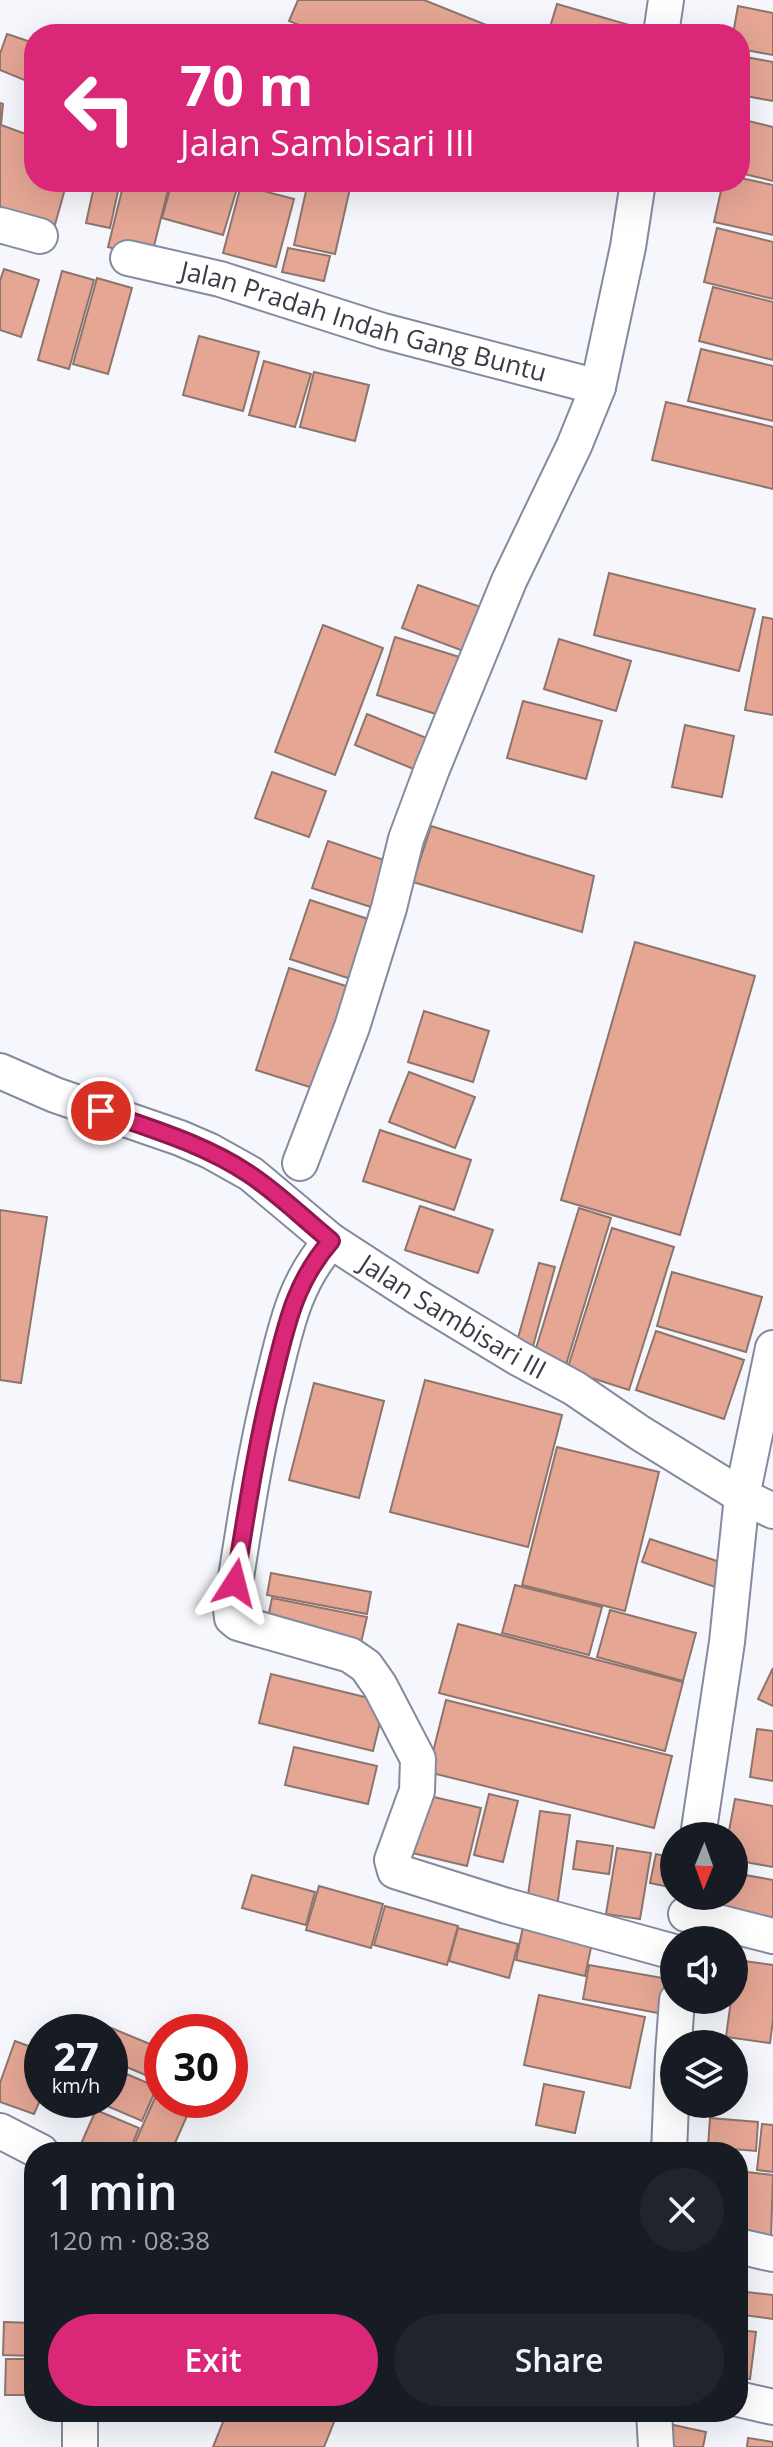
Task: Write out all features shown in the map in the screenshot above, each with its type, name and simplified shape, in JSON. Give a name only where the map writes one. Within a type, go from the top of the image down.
[{"type":"street","points":[[662,24],[666,0]]},
{"type":"street","points":[[300,1163],[352,1027],[389,908],[406,839],[432,769],[509,581],[574,446],[598,387],[636,192]]},
{"type":"street","points":[[0,225],[40,236]]},
{"type":"street","name":"Jalan Pradah Indah Gang Buntu","points":[[128,258],[220,279],[383,331],[598,387]]},
{"type":"street","name":"Jalan Sambisari III","points":[[0,1071],[55,1095],[180,1138],[251,1174],[331,1241],[458,1323],[574,1388],[640,1433],[742,1496],[773,1511]]},
{"type":"street","points":[[331,1241],[315,1259],[302,1283],[285,1332],[252,1479],[232,1618],[238,1623],[350,1655],[366,1666],[380,1686],[418,1759],[417,1791],[392,1860],[395,1871],[660,1948]]},
{"type":"street","points":[[700,1822],[727,1642],[742,1496],[773,1348]]},
{"type":"street","points":[[686,1917],[773,1936]]},
{"type":"street","points":[[669,2142],[676,2014]]},
{"type":"street","points":[[0,2131],[24,2143]]},
{"type":"street","points":[[748,2248],[773,2254]]},
{"type":"street","points":[[748,2401],[773,2407]]},
{"type":"street","points":[[80,2422],[80,2447]]},
{"type":"street","points":[[655,2422],[656,2447]]},
{"type":"building","points":[[298,0],[424,0],[484,24],[297,24],[289,21]]},
{"type":"building","points":[[557,4],[625,24],[551,24]]},
{"type":"building","points":[[738,6],[773,13],[773,55],[750,51],[750,24],[735,24]]},
{"type":"building","points":[[7,34],[24,40],[24,80],[0,70],[0,54]]},
{"type":"building","points":[[750,58],[773,62],[773,101],[750,97]]},
{"type":"building","points":[[0,103],[3,104],[1,125],[24,133],[24,192],[64,192],[54,228],[0,213]]},
{"type":"building","points":[[750,121],[773,127],[773,181],[750,175]]},
{"type":"building","points":[[750,180],[773,185],[773,235],[714,222],[721,192],[750,192]]},
{"type":"building","points":[[93,192],[118,192],[110,228],[86,223]]},
{"type":"building","points":[[122,192],[168,192],[151,258],[108,247]]},
{"type":"building","points":[[169,192],[236,192],[223,235],[162,218]]},
{"type":"building","points":[[239,192],[268,192],[294,199],[276,267],[223,253]]},
{"type":"building","points":[[306,192],[349,192],[335,254],[294,245]]},
{"type":"building","points":[[717,228],[773,242],[773,299],[704,282]]},
{"type":"building","points":[[288,248],[330,256],[324,281],[282,272]]},
{"type":"building","points":[[4,269],[39,280],[21,337],[0,330],[0,281]]},
{"type":"building","points":[[62,271],[94,280],[69,369],[38,360]]},
{"type":"building","points":[[97,278],[132,288],[108,374],[73,364]]},
{"type":"building","points":[[713,287],[773,302],[773,360],[699,341]]},
{"type":"building","points":[[199,336],[259,352],[243,411],[183,395]]},
{"type":"building","points":[[701,349],[773,366],[773,421],[688,401]]},
{"type":"building","points":[[264,361],[311,374],[295,427],[249,415]]},
{"type":"building","points":[[314,372],[369,385],[355,441],[300,427]]},
{"type":"building","points":[[666,402],[773,427],[773,489],[652,460]]},
{"type":"building","points":[[609,573],[755,609],[739,671],[594,635]]},
{"type":"building","points":[[418,585],[481,607],[466,652],[402,628]]},
{"type":"building","points":[[763,617],[773,619],[773,715],[745,710]]},
{"type":"building","points":[[323,625],[383,648],[335,775],[275,752]]},
{"type":"building","points":[[395,637],[469,660],[451,719],[377,695]]},
{"type":"building","points":[[559,639],[631,661],[616,711],[544,689]]},
{"type":"building","points":[[523,701],[602,721],[586,779],[507,758]]},
{"type":"building","points":[[367,714],[429,739],[416,770],[355,745]]},
{"type":"building","points":[[685,725],[734,736],[722,797],[672,787]]},
{"type":"building","points":[[272,772],[326,791],[309,837],[255,818]]},
{"type":"building","points":[[431,826],[594,876],[582,932],[413,882]]},
{"type":"building","points":[[328,841],[390,862],[374,908],[312,888]]},
{"type":"building","points":[[310,900],[374,921],[354,980],[290,959]]},
{"type":"building","points":[[635,942],[755,976],[680,1235],[561,1200]]},
{"type":"building","points":[[289,968],[349,987],[316,1089],[256,1070]]},
{"type":"building","points":[[424,1011],[489,1031],[473,1082],[408,1062]]},
{"type":"building","points":[[409,1072],[475,1097],[455,1148],[389,1122]]},
{"type":"building","points":[[380,1130],[471,1160],[454,1210],[363,1181]]},
{"type":"building","points":[[420,1206],[493,1230],[478,1273],[405,1250]]},
{"type":"building","points":[[579,1208],[611,1218],[565,1368],[533,1358]]},
{"type":"building","points":[[0,1210],[47,1217],[21,1383],[0,1380]]},
{"type":"building","points":[[612,1228],[674,1247],[629,1390],[567,1370]]},
{"type":"building","points":[[539,1263],[555,1267],[530,1357],[514,1352]]},
{"type":"building","points":[[672,1272],[762,1297],[746,1352],[657,1326]]},
{"type":"building","points":[[656,1331],[744,1360],[724,1419],[636,1390]]},
{"type":"building","points":[[425,1380],[562,1415],[528,1547],[390,1512]]},
{"type":"building","points":[[314,1383],[384,1401],[359,1498],[289,1480]]},
{"type":"building","points":[[557,1447],[659,1472],[625,1611],[522,1585]]},
{"type":"building","points":[[650,1539],[726,1564],[718,1588],[642,1562]]},
{"type":"building","points":[[271,1573],[371,1592],[367,1614],[267,1595]]},
{"type":"building","points":[[515,1585],[602,1607],[589,1655],[502,1633]]},
{"type":"building","points":[[272,1598],[367,1617],[360,1647],[266,1628]]},
{"type":"building","points":[[610,1610],[696,1633],[683,1681],[597,1657]]},
{"type":"building","points":[[458,1624],[683,1682],[665,1751],[439,1693]]},
{"type":"building","points":[[773,1668],[773,1706],[758,1699]]},
{"type":"building","points":[[271,1674],[385,1702],[373,1751],[259,1723]]},
{"type":"building","points":[[446,1700],[672,1756],[654,1828],[428,1772]]},
{"type":"building","points":[[757,1729],[773,1731],[773,1781],[750,1777]]},
{"type":"building","points":[[294,1747],[377,1766],[368,1804],[285,1785]]},
{"type":"building","points":[[421,1794],[481,1808],[467,1866],[408,1852]]},
{"type":"building","points":[[489,1794],[518,1801],[503,1862],[474,1855]]},
{"type":"building","points":[[735,1799],[773,1806],[773,1867],[748,1863],[748,1822],[731,1822]]},
{"type":"building","points":[[540,1811],[570,1815],[557,1907],[527,1902]]},
{"type":"building","points":[[577,1841],[613,1846],[609,1874],[573,1869]]},
{"type":"building","points":[[617,1848],[651,1853],[640,1919],[606,1914]]},
{"type":"building","points":[[656,1854],[660,1855],[660,1885],[650,1883]]},
{"type":"building","points":[[252,1875],[315,1892],[306,1925],[242,1908]]},
{"type":"building","points":[[748,1876],[773,1880],[773,1924],[718,1915],[719,1910],[748,1910]]},
{"type":"building","points":[[319,1886],[383,1904],[371,1948],[306,1930]]},
{"type":"building","points":[[385,1906],[458,1926],[447,1965],[374,1945]]},
{"type":"building","points":[[524,1922],[593,1938],[585,1976],[516,1960]]},
{"type":"building","points":[[458,1928],[518,1944],[509,1978],[449,1961]]},
{"type":"building","points":[[748,1962],[773,1965],[770,2043],[748,2040],[748,2030],[727,2030],[729,2014],[748,2014]]},
{"type":"building","points":[[589,1965],[660,1978],[660,2013],[583,1999]]},
{"type":"building","points":[[539,1995],[645,2017],[630,2088],[524,2065]]},
{"type":"building","points":[[128,2035],[144,2042],[144,2074],[128,2068]]},
{"type":"building","points":[[15,2041],[24,2044],[24,2110],[0,2102],[0,2083]]},
{"type":"building","points":[[128,2075],[144,2081],[142,2121],[128,2115]]},
{"type":"building","points":[[544,2084],[584,2092],[575,2133],[536,2125]]},
{"type":"building","points":[[92,2118],[115,2118],[139,2128],[133,2142],[82,2142]]},
{"type":"building","points":[[146,2118],[186,2118],[175,2142],[135,2142]]},
{"type":"building","points":[[710,2118],[758,2122],[756,2151],[748,2150],[748,2142],[708,2142]]},
{"type":"building","points":[[762,2124],[773,2125],[773,2172],[757,2170]]},
{"type":"building","points":[[748,2172],[773,2175],[771,2239],[748,2236]]},
{"type":"building","points":[[748,2292],[773,2295],[773,2319],[748,2316]]},
{"type":"building","points":[[4,2322],[24,2323],[24,2356],[3,2355]]},
{"type":"building","points":[[748,2331],[756,2332],[748,2379]]},
{"type":"building","points":[[6,2359],[24,2359],[24,2395],[5,2395]]},
{"type":"building","points":[[223,2422],[334,2422],[324,2447],[213,2447]]},
{"type":"building","points":[[669,2424],[706,2432],[703,2447],[664,2447]]},
{"type":"building","points":[[748,2438],[773,2442],[773,2447],[747,2447]]},
{"type":"route","points":[[101,1111],[180,1138],[251,1174],[331,1241],[315,1259],[298,1290],[285,1332],[264,1417],[235,1583]]}]
